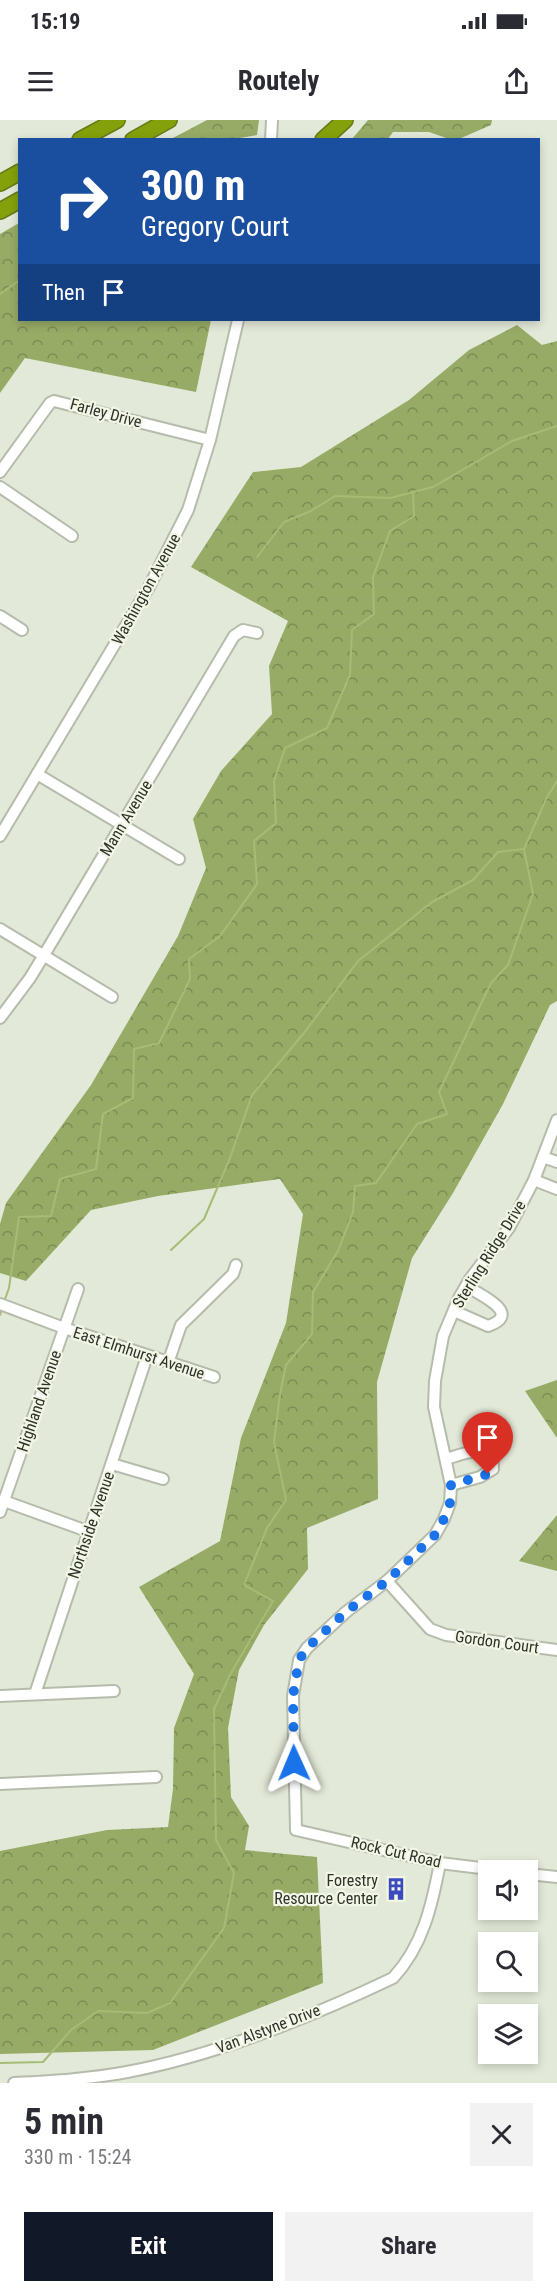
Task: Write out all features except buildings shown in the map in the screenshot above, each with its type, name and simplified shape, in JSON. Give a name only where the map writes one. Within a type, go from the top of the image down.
[{"type":"highway","points":[[84,138],[117,120]]},
{"type":"highway","points":[[137,138],[169,120]]},
{"type":"highway","points":[[325,138],[345,120]]},
{"type":"highway","points":[[0,183],[18,173]]},
{"type":"highway","points":[[0,211],[18,201]]},
{"type":"street","points":[[271,138],[272,120]]},
{"type":"street","name":"Washington Avenue","points":[[0,836],[166,557],[188,510],[210,440],[238,321]]},
{"type":"street","name":"Farley Drive","points":[[0,472],[50,403],[54,401],[210,440]]},
{"type":"street","points":[[0,487],[72,536]]},
{"type":"street","points":[[0,616],[22,630]]},
{"type":"street","name":"Mann Avenue","points":[[0,1018],[30,978],[234,636],[243,630],[257,633]]},
{"type":"street","points":[[37,774],[178,859]]},
{"type":"street","points":[[0,929],[111,997]]},
{"type":"street","name":"Sterling Ridge Drive","points":[[296,1830],[293,1696],[299,1660],[307,1648],[346,1612],[387,1581],[435,1535],[444,1519],[450,1503],[451,1485],[434,1407],[435,1381],[443,1336],[466,1286],[509,1228],[534,1180],[557,1120]]},
{"type":"street","points":[[543,1157],[557,1162]]},
{"type":"street","points":[[534,1180],[557,1189]]},
{"type":"street","points":[[168,1363],[181,1325],[233,1274],[236,1264]]},
{"type":"street","points":[[454,1311],[489,1326],[500,1319],[501,1313],[498,1305],[466,1286]]},
{"type":"street","name":"Highland Avenue","points":[[0,1512],[78,1289]]},
{"type":"street","name":"East Elmhurst Avenue","points":[[0,1304],[64,1328],[214,1377]]},
{"type":"street","name":"Northside Avenue","points":[[35,1694],[87,1531],[112,1464],[147,1356]]},
{"type":"street","points":[[446,1459],[473,1451],[483,1451],[493,1460],[493,1469],[488,1474],[451,1485]]},
{"type":"street","points":[[112,1464],[163,1479]]},
{"type":"street","points":[[4,1501],[87,1531]]},
{"type":"street","name":"Gordon Court","points":[[387,1581],[430,1629],[446,1635],[557,1650]]},
{"type":"street","points":[[0,1696],[114,1691]]},
{"type":"street","points":[[0,1784],[156,1777]]},
{"type":"street","name":"Rock Cut Road","points":[[296,1830],[440,1863],[478,1868]]},
{"type":"street","name":"Van Alstyne Drive","points":[[14,2083],[74,2080],[162,2064],[237,2043],[393,1978],[407,1963],[422,1932],[440,1863]]},
{"type":"street","points":[[538,1875],[557,1877]]},
{"type":"green space","points":[[207,120],[259,120],[257,135],[240,138],[173,138]]},
{"type":"green space","points":[[368,120],[492,120],[491,125],[461,138],[446,138],[429,132],[393,132],[389,138],[353,138]]},
{"type":"green space","points":[[18,224],[18,321],[211,321],[196,392],[25,358],[0,393],[0,234]]},
{"type":"green space","points":[[517,325],[542,345],[557,341],[557,1001],[550,1005],[503,1104],[453,1193],[412,1258],[377,1382],[378,1499],[307,1528],[308,1569],[264,1625],[239,1670],[228,1728],[231,1797],[249,1826],[245,1850],[317,1857],[323,1983],[153,2050],[0,2054],[0,1851],[107,1830],[168,1827],[173,1789],[174,1728],[194,1674],[139,1587],[220,1541],[241,1438],[286,1323],[303,1214],[280,1179],[158,1196],[91,1210],[26,1281],[0,1273],[0,1224],[6,1203],[91,1085],[178,936],[206,868],[193,819],[221,771],[272,714],[269,666],[288,621],[191,567],[253,472],[301,467],[409,400],[469,350]]},
{"type":"green space","points":[[557,1380],[557,1438],[525,1391]]},
{"type":"green space","points":[[557,1515],[557,1571],[519,1561]]},
{"type":"waterway","points":[[0,294],[18,281]]},
{"type":"waterway","points":[[257,557],[284,522],[311,511],[335,496],[390,498],[433,487],[512,441],[557,426]]},
{"type":"waterway","points":[[4,1302],[9,1288],[19,1217],[51,1216],[60,1179],[96,1169],[103,1114],[133,1098],[134,1049],[159,1043],[190,979],[189,959],[220,936],[257,884],[254,841],[276,823],[274,781],[285,748],[327,728],[350,675],[352,630],[374,614],[373,577],[390,531],[414,516],[413,493]]},
{"type":"waterway","points":[[0,2063],[43,2062],[71,2030],[98,2011],[147,2013],[170,2003],[224,1928],[234,1873],[216,1840],[214,1709],[231,1673],[273,1601],[244,1585],[267,1528],[286,1500],[274,1442],[286,1365],[312,1334],[313,1292],[338,1251],[353,1212],[355,1186],[376,1183],[417,1124],[447,1114],[439,1092],[491,983],[508,965],[533,894],[524,849],[547,797],[557,781]]},
{"type":"waterway","points":[[171,1250],[204,1219],[230,1158],[252,1095],[304,1033],[358,961],[432,902],[473,880],[498,852],[524,849]]},
{"type":"waterway","points":[[0,1315],[2,1308]]},
{"type":"place","name":"Forestry Resource Center","points":[[396,1889]]},
{"type":"route","points":[[294,1763],[294,1678],[299,1660],[307,1648],[346,1612],[387,1581],[435,1535],[450,1503],[451,1485],[488,1474]]}]
